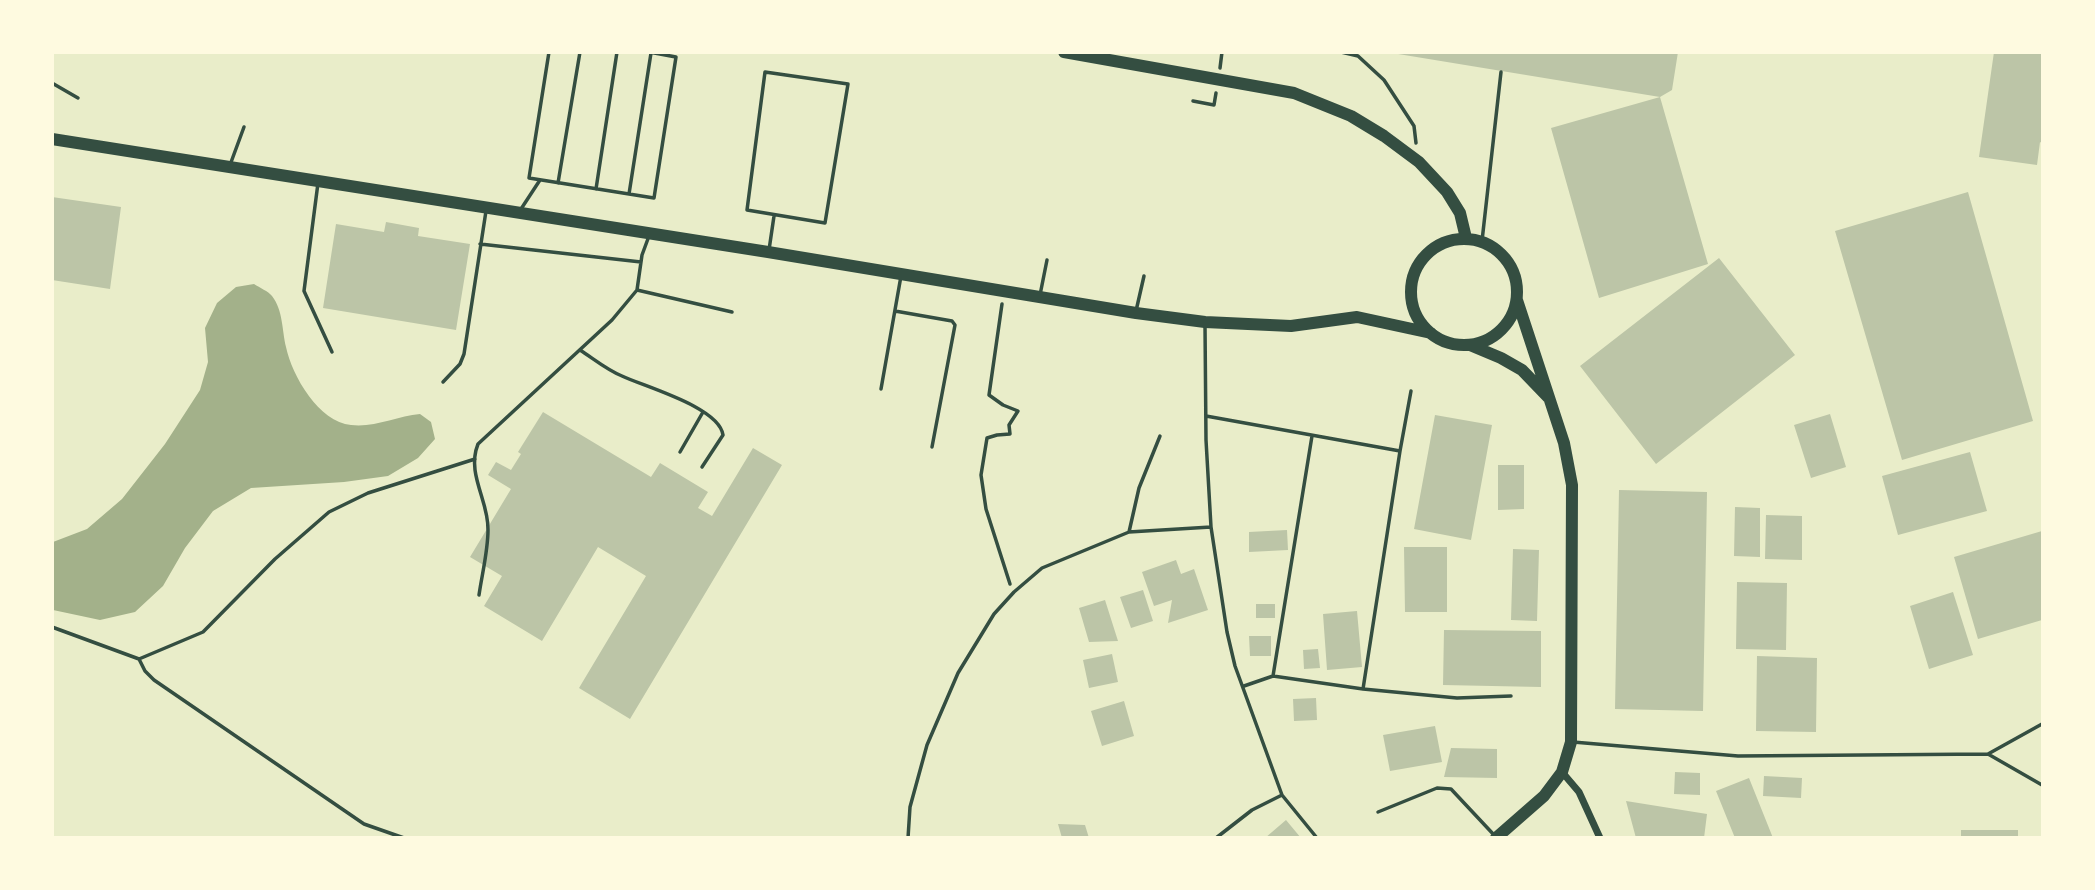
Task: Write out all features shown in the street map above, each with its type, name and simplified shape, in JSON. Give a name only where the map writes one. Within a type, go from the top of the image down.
[{"type":"main road","points":[[1064,52],[1124,58],[1294,93],[1351,116],[1419,162],[1447,191],[1460,213],[1466,238]]},
{"type":"main road","points":[[52,139],[1136,313],[1205,322],[1291,326],[1357,317],[1431,333]]},
{"type":"main road","points":[[1496,837],[1544,796],[1562,772],[1571,742],[1572,485],[1564,443],[1550,400],[1517,300],[1516,281],[1510,264],[1498,250],[1482,241],[1466,238],[1449,240],[1434,247],[1422,258],[1414,273],[1411,289],[1413,306],[1420,321],[1443,341],[1470,345],[1522,370],[1550,400]]},
{"type":"main road","points":[[1470,345],[1487,340],[1501,330],[1511,316],[1517,300]]},
{"type":"street","points":[[1562,772],[1578,792],[1600,838]]},
{"type":"lane","points":[[549,52],[529,178],[558,183],[654,198],[676,57],[650,53],[629,194]]},
{"type":"lane","points":[[558,183],[580,52]]},
{"type":"lane","points":[[596,189],[617,52]]},
{"type":"lane","points":[[765,72],[848,84],[825,223],[775,216],[747,210],[765,72]]},
{"type":"lane","points":[[1482,241],[1501,72]]},
{"type":"lane","points":[[52,83],[78,98]]},
{"type":"lane","points":[[229,167],[244,127]]},
{"type":"lane","points":[[518,213],[540,180]]},
{"type":"lane","points":[[319,181],[304,291],[332,352]]},
{"type":"lane","points":[[443,382],[460,364],[464,354],[486,209]]},
{"type":"lane","points":[[768,252],[775,216]]},
{"type":"lane","points":[[479,595],[488,529],[475,476],[475,451],[482,439],[612,320],[637,290],[641,262],[650,234]]},
{"type":"lane","points":[[480,244],[641,262]]},
{"type":"lane","points":[[1040,297],[1046,260]]},
{"type":"lane","points":[[881,389],[901,274]]},
{"type":"lane","points":[[1136,313],[1144,276]]},
{"type":"lane","points":[[637,290],[732,313]]},
{"type":"lane","points":[[895,310],[953,321],[955,325],[932,447]]},
{"type":"lane","points":[[1205,322],[1211,527],[1227,632],[1235,666],[1282,795],[1317,838]]},
{"type":"lane","points":[[580,350],[621,376],[678,399],[716,423],[723,435],[702,467]]},
{"type":"lane","points":[[1363,690],[1411,391]]},
{"type":"lane","points":[[680,452],[702,412]]},
{"type":"lane","points":[[1206,416],[1400,452]]},
{"type":"lane","points":[[1129,532],[1139,488],[1160,436]]},
{"type":"lane","points":[[1273,676],[1312,436]]},
{"type":"lane","points":[[52,627],[139,659],[203,632],[275,559],[329,512],[368,493],[475,459]]},
{"type":"lane","points":[[908,838],[909,807],[927,745],[958,673],[994,614],[1014,592],[1042,568],[1129,532],[1211,527]]},
{"type":"lane","points":[[139,659],[154,680],[364,824],[404,838]]},
{"type":"lane","points":[[1243,686],[1273,676],[1363,690],[1457,698],[1511,696]]},
{"type":"lane","points":[[1571,742],[1738,757],[1988,754],[2042,723]]},
{"type":"lane","points":[[1988,754],[2042,785]]},
{"type":"lane","points":[[1378,813],[1445,787],[1451,789],[1496,837]]},
{"type":"lane","points":[[1216,838],[1252,810],[1282,795]]},
{"type":"path","points":[[1340,52],[1358,56],[1384,80],[1402,105],[1414,126],[1419,162]]},
{"type":"path","points":[[1193,101],[1214,104]]},
{"type":"path","points":[[1004,291],[989,394],[1003,405],[1018,411],[1009,425],[1010,434],[987,438],[981,475],[986,509],[1007,578],[1014,592]]},
{"type":"shaded area","points":[[254,284],[272,296],[276,302],[294,371],[309,396],[328,416],[339,422],[360,425],[420,414],[431,422],[435,439],[418,458],[388,476],[344,482],[251,488],[213,511],[185,548],[163,586],[135,612],[100,620],[53,610],[53,542],[87,529],[122,499],[165,444],[200,390],[208,362],[205,328],[217,303],[236,287]]},
{"type":"building","points":[[1386,52],[1678,52],[1672,90],[1660,97]]},
{"type":"building","points":[[1994,52],[2042,52],[2042,143],[2040,142],[2037,165],[1979,157]]},
{"type":"building","points":[[1660,97],[1708,264],[1599,298],[1551,128]]},
{"type":"building","points":[[1968,192],[2033,421],[1902,460],[1835,231]]},
{"type":"building","points":[[52,197],[121,207],[110,289],[52,280]]},
{"type":"building","points":[[386,222],[419,228],[418,236],[470,244],[456,330],[323,308],[336,224],[384,232]]},
{"type":"building","points":[[1719,258],[1795,355],[1656,464],[1580,366]]},
{"type":"building","points":[[543,412],[651,477],[660,463],[708,492],[698,508],[712,516],[753,448],[782,465],[630,719],[579,688],[646,576],[598,547],[542,641],[484,606],[502,576],[470,557],[511,489],[488,475],[496,462],[511,470],[521,454],[518,452]]},
{"type":"building","points":[[1830,414],[1846,467],[1811,478],[1794,425]]},
{"type":"building","points":[[1435,415],[1492,425],[1471,540],[1414,529]]},
{"type":"building","points":[[1970,452],[1987,511],[1898,535],[1882,476]]},
{"type":"building","points":[[1498,465],[1524,465],[1524,509],[1498,510]]},
{"type":"building","points":[[1619,490],[1707,492],[1703,711],[1615,709]]},
{"type":"building","points":[[1735,507],[1760,508],[1760,557],[1734,556]]},
{"type":"building","points":[[1766,515],[1802,516],[1802,560],[1765,559]]},
{"type":"building","points":[[1287,530],[1288,550],[1249,552],[1249,532]]},
{"type":"building","points":[[2042,531],[2042,620],[1978,639],[1954,557]]},
{"type":"building","points":[[1404,547],[1447,547],[1447,612],[1405,612]]},
{"type":"building","points":[[1513,549],[1539,550],[1537,621],[1511,620]]},
{"type":"building","points":[[1176,560],[1181,574],[1194,569],[1208,610],[1168,623],[1172,600],[1154,606],[1142,572]]},
{"type":"building","points":[[1737,582],[1787,583],[1786,650],[1736,649]]},
{"type":"building","points":[[1143,590],[1153,621],[1131,628],[1120,597]]},
{"type":"building","points":[[1953,592],[1973,655],[1929,669],[1910,606]]},
{"type":"building","points":[[1105,600],[1118,641],[1089,642],[1079,608]]},
{"type":"building","points":[[1256,604],[1275,604],[1275,618],[1256,618]]},
{"type":"building","points":[[1357,611],[1362,667],[1327,670],[1323,614]]},
{"type":"building","points":[[1444,630],[1541,631],[1541,687],[1443,685]]},
{"type":"building","points":[[1249,636],[1271,636],[1271,656],[1250,656]]},
{"type":"building","points":[[1318,649],[1320,668],[1304,669],[1303,650]]},
{"type":"building","points":[[1112,654],[1118,682],[1089,688],[1083,660]]},
{"type":"building","points":[[1757,656],[1817,658],[1816,732],[1756,731]]},
{"type":"building","points":[[1316,698],[1317,720],[1294,721],[1293,699]]},
{"type":"building","points":[[1124,701],[1134,736],[1102,746],[1091,711]]},
{"type":"building","points":[[1435,726],[1442,762],[1390,771],[1383,735]]},
{"type":"building","points":[[1451,748],[1497,749],[1497,778],[1444,777]]},
{"type":"building","points":[[1675,772],[1700,773],[1700,795],[1674,794]]},
{"type":"building","points":[[1764,776],[1802,778],[1801,798],[1763,796]]},
{"type":"building","points":[[1749,778],[1773,838],[1735,838],[1716,791]]},
{"type":"building","points":[[1626,801],[1707,814],[1704,838],[1636,838]]},
{"type":"building","points":[[1286,820],[1301,838],[1265,838]]},
{"type":"building","points":[[1058,824],[1085,825],[1089,838],[1062,838]]},
{"type":"building","points":[[1961,830],[2018,830],[2018,838],[1961,838]]}]
